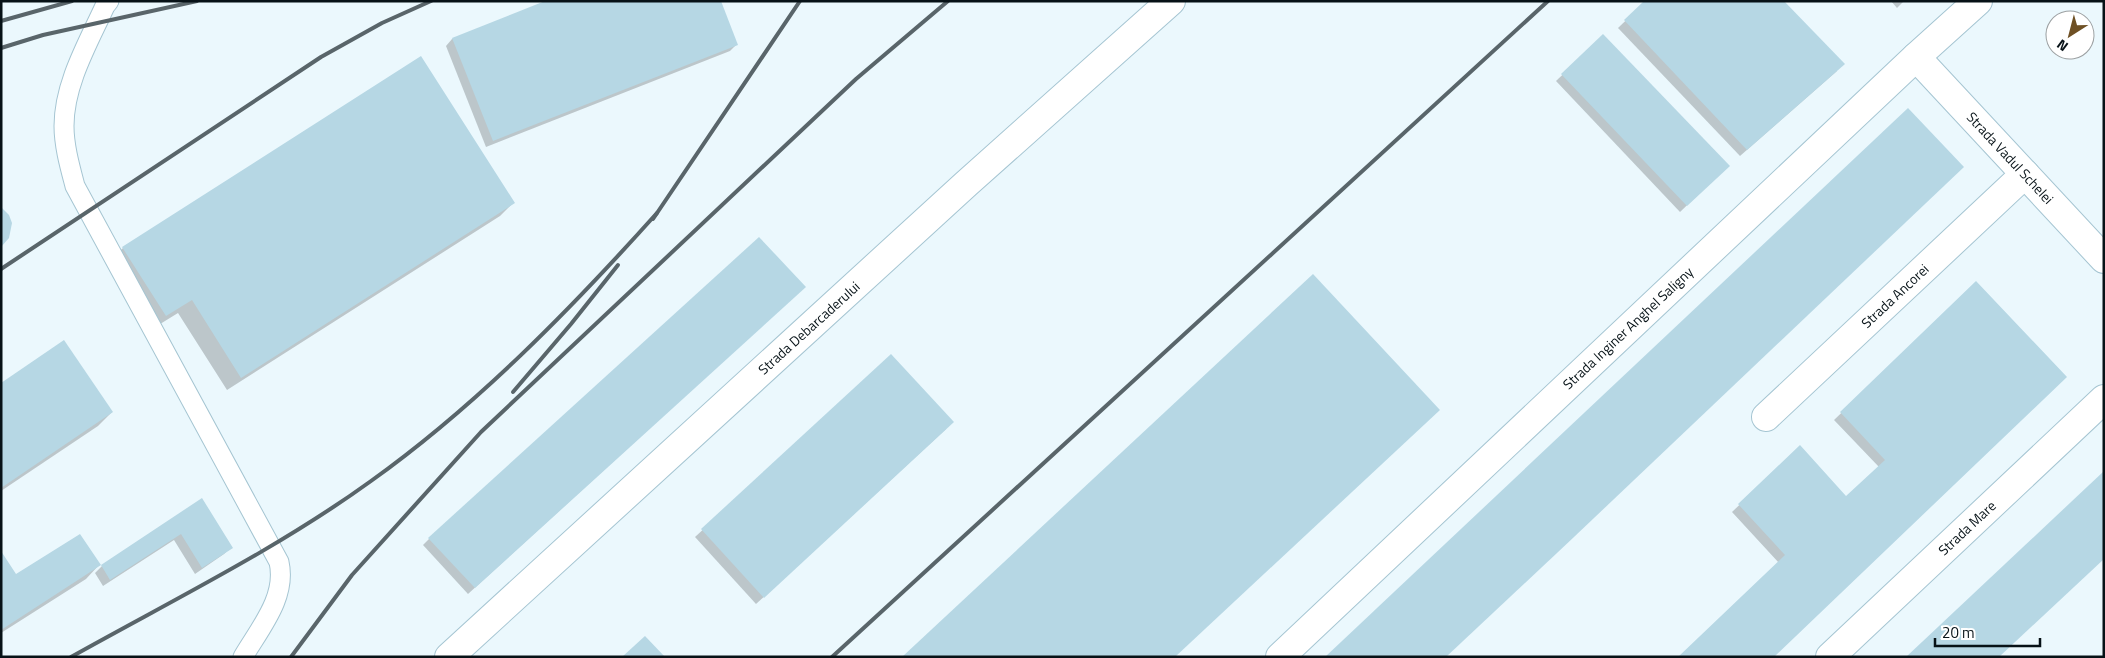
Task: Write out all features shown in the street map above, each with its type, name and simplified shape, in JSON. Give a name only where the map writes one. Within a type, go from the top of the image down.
[{"type":"street","name":"Strada Debarcaderului","points":[[449,657],[966,184],[1171,1]]},
{"type":"street","name":"Strada Inginer Anghel Saligny","points":[[1280,657],[1916,57],[1978,1]]},
{"type":"street","name":"Strada Vadul Schelei","points":[[1916,57],[2104,259]]},
{"type":"street","name":"Strada Ancorei","points":[[1766,417],[2024,174]]},
{"type":"street","name":"Strada Mare","points":[[1830,657],[2104,399]]},
{"type":"lane","points":[[109,1],[73,77],[64,125],[68,156],[75,186],[279,562],[282,575],[275,604],[243,657]]},
{"type":"building","points":[[545,1],[721,1],[738,45],[493,141],[452,38]]},
{"type":"building","points":[[1644,1],[1784,1],[1845,64],[1747,150],[1624,20]]},
{"type":"building","points":[[1603,34],[1730,166],[1687,206],[1561,74]]},
{"type":"building","points":[[421,56],[515,203],[241,378],[192,300],[166,316],[122,247]]},
{"type":"building","points":[[1908,108],[1964,167],[1574,537],[1446,657],[1325,657]]},
{"type":"building","points":[[1,207],[9,215],[12,223],[9,238],[1,247]]},
{"type":"building","points":[[759,237],[806,287],[475,588],[428,538]]},
{"type":"building","points":[[1313,274],[1440,410],[1175,657],[902,657]]},
{"type":"building","points":[[1976,281],[2067,377],[1774,657],[1678,657],[1785,555],[1738,504],[1800,445],[1846,496],[1885,460],[1840,412]]},
{"type":"building","points":[[64,340],[113,412],[1,488],[1,383]]},
{"type":"building","points":[[891,354],[954,422],[764,598],[701,529]]},
{"type":"building","points":[[2104,471],[2104,559],[1999,657],[1906,657]]},
{"type":"building","points":[[202,498],[233,548],[202,568],[181,534],[110,580],[101,565]]},
{"type":"building","points":[[80,534],[101,565],[1,630],[1,551],[16,574]]},
{"type":"building","points":[[645,636],[665,657],[622,657]]},
{"type":"railway","points":[[1,21],[72,1]]},
{"type":"railway","points":[[1,48],[43,35],[197,1]]},
{"type":"railway","points":[[1,269],[321,57],[382,23],[431,1]]},
{"type":"railway","points":[[653,219],[800,1]]},
{"type":"railway","points":[[291,657],[352,575],[481,432],[856,79],[948,1]]},
{"type":"railway","points":[[832,657],[1548,1]]},
{"type":"railway","points":[[71,657],[261,552],[335,506],[410,452],[448,421],[521,355],[591,285],[657,213]]},
{"type":"railway","points":[[513,392],[618,265]]}]
